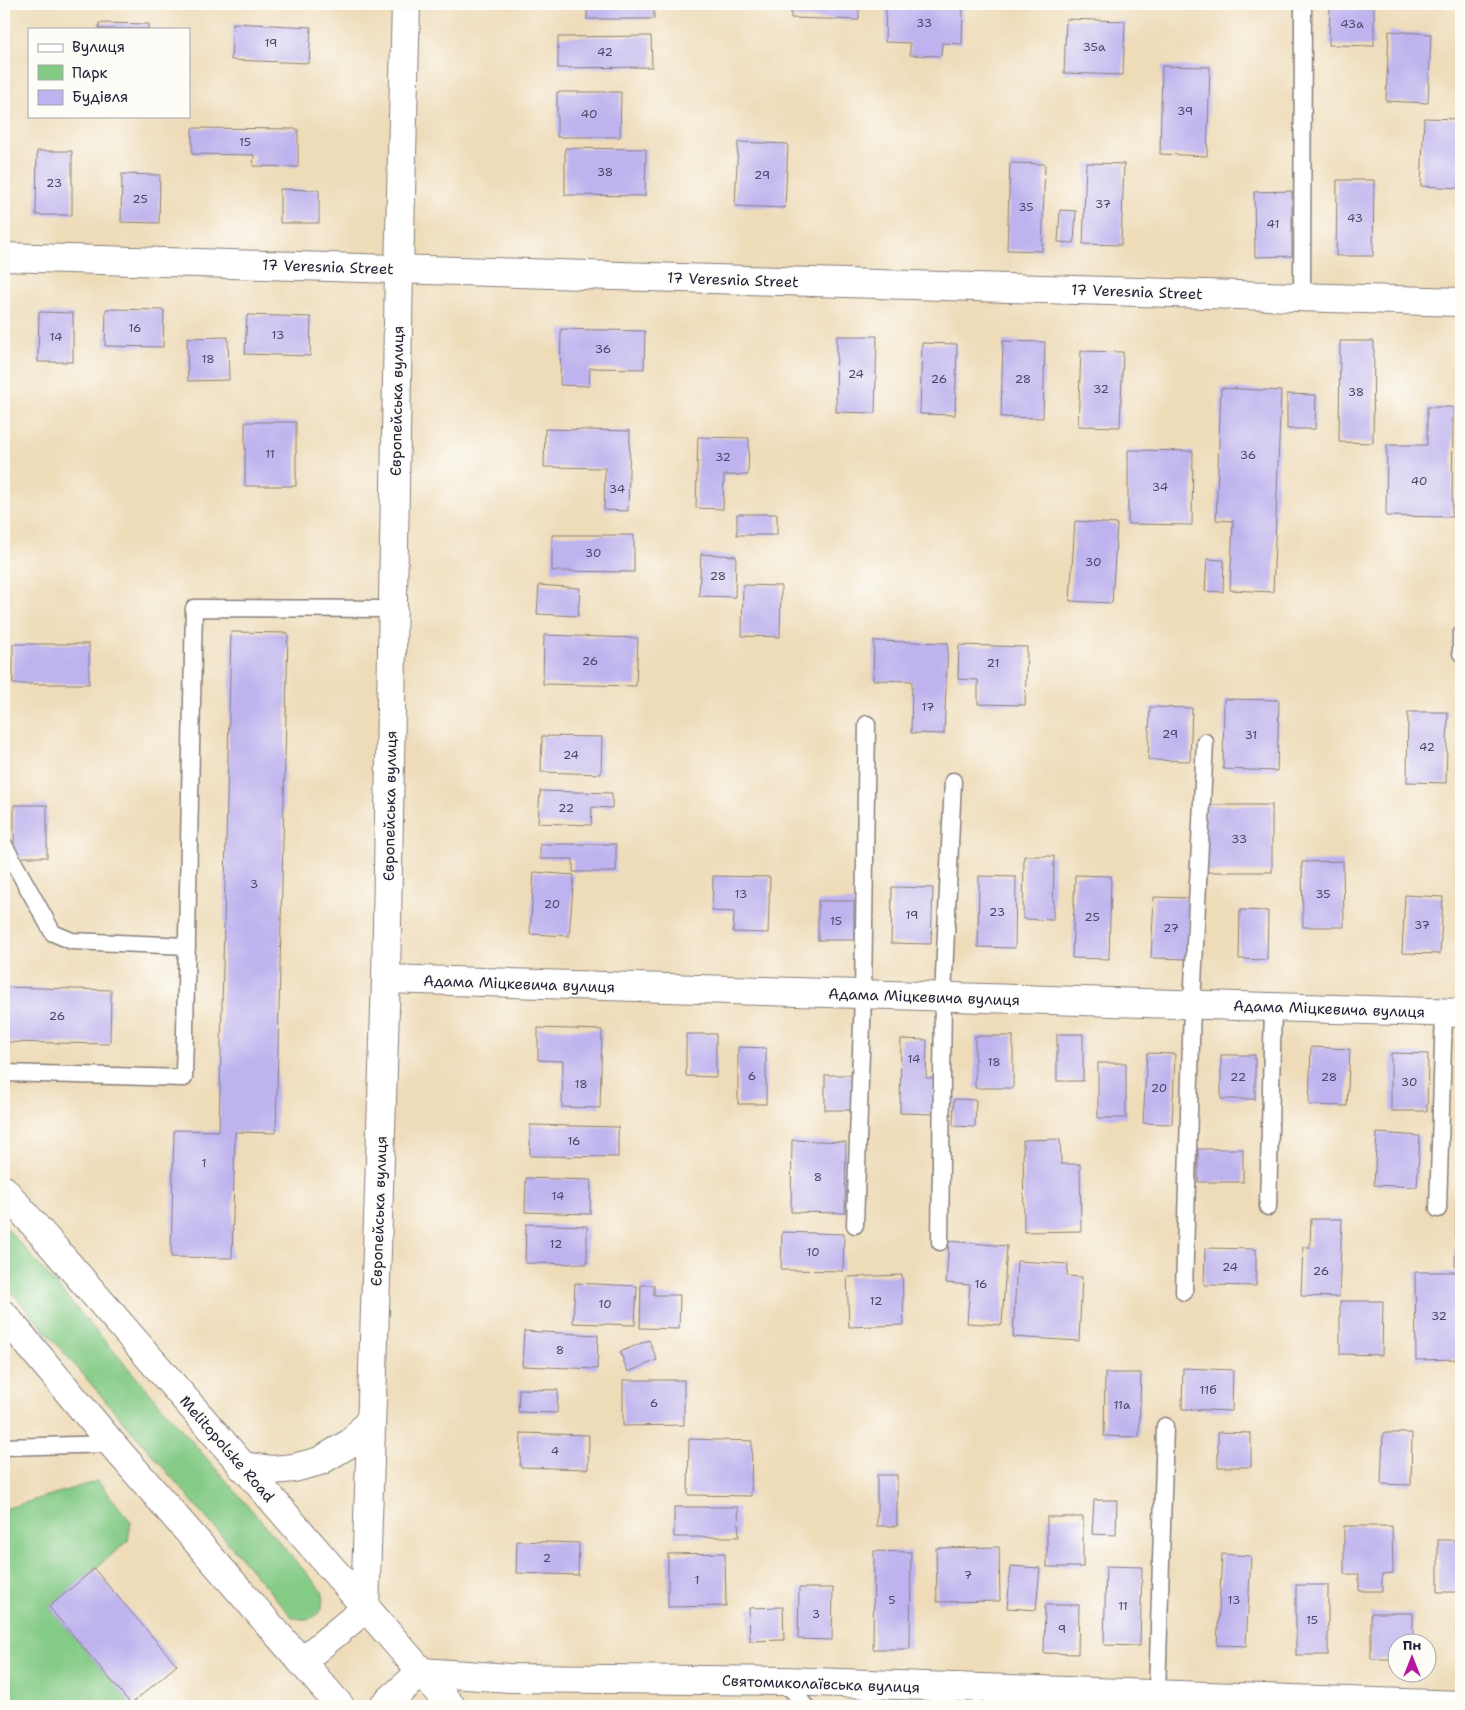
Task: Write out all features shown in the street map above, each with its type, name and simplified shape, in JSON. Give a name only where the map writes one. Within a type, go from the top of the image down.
[{"type":"street","name":"Європейська вулиця","points":[[365,1609],[386,979],[406,4]]},
{"type":"street","name":"17 Veresnia Street","points":[[4,258],[1461,302]]},
{"type":"street","name":"Адама Міцкевича вулиця","points":[[386,979],[1453,1013]]},
{"type":"street","name":"Melitopolske Road","points":[[4,1190],[241,1466],[451,1706]]},
{"type":"street","points":[[4,1315],[112,1444],[340,1706]]},
{"type":"street","points":[[241,1466],[272,1470],[294,1468],[320,1461],[352,1442],[372,1419]]},
{"type":"street","points":[[302,1661],[365,1609]]},
{"type":"street","points":[[383,1706],[422,1672]]},
{"type":"street","name":"Святомиколаївська вулиця","points":[[422,1672],[510,1678],[784,1681],[1461,1706]]},
{"type":"lane","points":[[1302,297],[1303,4]]},
{"type":"lane","points":[[4,1073],[184,1078],[194,608],[393,609]]},
{"type":"lane","points":[[1461,635],[1461,653]]},
{"type":"lane","points":[[855,1225],[863,995],[867,724]]},
{"type":"lane","points":[[1184,1292],[1192,1005],[1205,742]]},
{"type":"lane","points":[[940,1242],[943,997],[953,781]]},
{"type":"lane","points":[[4,845],[53,933],[72,941],[187,946]]},
{"type":"lane","points":[[1268,1207],[1272,1008]]},
{"type":"lane","points":[[1438,1209],[1453,1013]]},
{"type":"lane","points":[[1157,1695],[1165,1426]]},
{"type":"lane","points":[[4,1447],[112,1444]]},
{"type":"lane","points":[[784,1681],[804,1706]]},
{"type":"green space","points":[[4,1225],[322,1591],[322,1605],[316,1615],[306,1619],[292,1617],[4,1283]]},
{"type":"green space","points":[[98,1481],[131,1522],[128,1541],[49,1607],[133,1706],[4,1706],[4,1509]]},
{"type":"building","points":[[587,4],[654,4],[654,19],[587,19]]},
{"type":"building","points":[[791,4],[859,4],[859,20],[791,18]]},
{"type":"building","points":[[886,4],[963,4],[962,44],[942,43],[941,56],[910,55],[910,43],[885,42]]},
{"type":"building","points":[[1330,4],[1374,4],[1374,46],[1329,45]]},
{"type":"building","points":[[1066,19],[1125,21],[1123,75],[1064,73]]},
{"type":"building","points":[[99,23],[149,24],[148,28],[99,28]]},
{"type":"building","points":[[233,23],[311,27],[309,63],[231,60]]},
{"type":"building","points":[[1389,31],[1431,34],[1428,103],[1386,101]]},
{"type":"building","points":[[651,36],[652,67],[558,68],[558,37]]},
{"type":"building","points":[[1162,66],[1210,67],[1207,156],[1160,154]]},
{"type":"building","points":[[557,92],[621,92],[620,137],[557,137]]},
{"type":"building","points":[[1424,118],[1461,119],[1459,188],[1421,186]]},
{"type":"building","points":[[192,128],[298,129],[298,167],[253,166],[254,155],[192,154]]},
{"type":"building","points":[[738,142],[788,144],[785,208],[735,206]]},
{"type":"building","points":[[565,148],[646,149],[645,196],[565,195]]},
{"type":"building","points":[[37,151],[72,151],[72,215],[36,215]]},
{"type":"building","points":[[1010,163],[1045,164],[1042,251],[1007,250]]},
{"type":"building","points":[[1086,163],[1124,164],[1121,245],[1083,244]]},
{"type":"building","points":[[122,174],[160,175],[159,223],[121,222]]},
{"type":"building","points":[[1337,180],[1374,180],[1373,256],[1336,256]]},
{"type":"building","points":[[280,189],[319,190],[319,223],[280,223]]},
{"type":"building","points":[[1292,191],[1292,256],[1255,257],[1254,192]]},
{"type":"building","points":[[1060,210],[1076,211],[1074,243],[1058,242]]},
{"type":"building","points":[[106,309],[164,310],[163,347],[105,346]]},
{"type":"building","points":[[39,312],[73,313],[73,362],[38,362]]},
{"type":"building","points":[[247,315],[311,317],[310,356],[245,354]]},
{"type":"building","points":[[561,329],[645,331],[644,369],[590,368],[589,386],[560,385]]},
{"type":"building","points":[[837,336],[877,336],[875,413],[836,412]]},
{"type":"building","points":[[228,337],[229,380],[188,381],[187,338]]},
{"type":"building","points":[[1003,341],[1045,342],[1043,418],[1001,417]]},
{"type":"building","points":[[1340,341],[1374,341],[1373,443],[1339,442]]},
{"type":"building","points":[[922,343],[957,344],[955,415],[920,414]]},
{"type":"building","points":[[1081,351],[1123,352],[1120,427],[1078,426]]},
{"type":"building","points":[[1221,388],[1281,391],[1273,592],[1230,590],[1233,521],[1216,520]]},
{"type":"building","points":[[1287,394],[1316,395],[1315,429],[1287,429]]},
{"type":"building","points":[[1427,407],[1453,407],[1452,517],[1386,516],[1387,445],[1427,445]]},
{"type":"building","points":[[245,422],[296,422],[296,486],[245,486]]},
{"type":"building","points":[[545,429],[630,431],[628,511],[604,510],[605,468],[544,467]]},
{"type":"building","points":[[698,437],[749,438],[748,475],[724,475],[723,509],[696,508]]},
{"type":"building","points":[[1128,450],[1193,451],[1192,525],[1128,524]]},
{"type":"building","points":[[737,514],[777,514],[777,535],[737,535]]},
{"type":"building","points":[[1075,521],[1117,524],[1112,603],[1070,601]]},
{"type":"building","points":[[552,535],[634,535],[634,572],[552,571]]},
{"type":"building","points":[[701,554],[736,556],[735,597],[699,596]]},
{"type":"building","points":[[1207,559],[1224,560],[1223,592],[1205,591]]},
{"type":"building","points":[[539,585],[580,588],[578,616],[537,614]]},
{"type":"building","points":[[743,585],[781,586],[780,637],[742,636]]},
{"type":"building","points":[[231,632],[288,633],[276,1133],[235,1132],[232,1258],[171,1257],[174,1130],[219,1131]]},
{"type":"building","points":[[544,635],[638,638],[636,686],[543,684]]},
{"type":"building","points":[[874,641],[948,643],[944,734],[911,733],[912,681],[873,680]]},
{"type":"building","points":[[13,644],[89,644],[89,684],[13,684]]},
{"type":"building","points":[[959,645],[1027,647],[1025,705],[978,704],[978,680],[958,679]]},
{"type":"building","points":[[1224,699],[1279,700],[1277,771],[1223,769]]},
{"type":"building","points":[[1150,707],[1192,708],[1190,761],[1148,760]]},
{"type":"building","points":[[1408,712],[1448,712],[1446,783],[1407,782]]},
{"type":"building","points":[[542,736],[602,737],[601,774],[541,772]]},
{"type":"building","points":[[540,791],[612,793],[612,808],[592,807],[591,825],[538,823]]},
{"type":"building","points":[[14,805],[47,805],[47,857],[14,857]]},
{"type":"building","points":[[1205,805],[1272,805],[1272,872],[1205,872]]},
{"type":"building","points":[[540,844],[616,844],[616,872],[573,872],[573,859],[540,859]]},
{"type":"building","points":[[1024,856],[1054,856],[1053,920],[1023,919]]},
{"type":"building","points":[[1343,861],[1344,927],[1303,927],[1302,862]]},
{"type":"building","points":[[534,872],[574,875],[569,936],[530,934]]},
{"type":"building","points":[[1075,875],[1111,876],[1109,959],[1072,958]]},
{"type":"building","points":[[713,876],[770,877],[768,933],[733,932],[734,912],[712,911]]},
{"type":"building","points":[[979,876],[1016,877],[1015,948],[978,947]]},
{"type":"building","points":[[892,887],[933,888],[931,944],[891,943]]},
{"type":"building","points":[[1405,895],[1443,897],[1440,954],[1402,953]]},
{"type":"building","points":[[1154,897],[1190,898],[1188,959],[1151,958]]},
{"type":"building","points":[[818,901],[854,901],[854,940],[818,940]]},
{"type":"building","points":[[1240,910],[1268,911],[1267,960],[1239,959]]},
{"type":"building","points":[[4,987],[111,990],[110,1044],[4,1042]]},
{"type":"building","points":[[538,1028],[602,1030],[600,1108],[562,1107],[563,1061],[538,1060]]},
{"type":"building","points":[[686,1034],[716,1034],[716,1077],[686,1076]]},
{"type":"building","points":[[1057,1034],[1083,1034],[1083,1081],[1057,1081]]},
{"type":"building","points":[[975,1036],[1013,1036],[1013,1088],[975,1088]]},
{"type":"building","points":[[901,1039],[927,1040],[926,1078],[934,1078],[934,1114],[900,1113]]},
{"type":"building","points":[[738,1047],[766,1048],[766,1104],[738,1104]]},
{"type":"building","points":[[1311,1047],[1350,1049],[1347,1106],[1309,1105]]},
{"type":"building","points":[[1147,1053],[1175,1054],[1172,1124],[1143,1123]]},
{"type":"building","points":[[1391,1053],[1428,1054],[1427,1111],[1391,1111]]},
{"type":"building","points":[[1221,1055],[1255,1055],[1255,1099],[1221,1099]]},
{"type":"building","points":[[1098,1063],[1126,1063],[1126,1118],[1098,1118]]},
{"type":"building","points":[[825,1075],[852,1075],[852,1110],[825,1110]]},
{"type":"building","points":[[954,1099],[976,1100],[975,1127],[953,1126]]},
{"type":"building","points":[[530,1125],[618,1127],[618,1157],[530,1156]]},
{"type":"building","points":[[1377,1133],[1420,1136],[1417,1187],[1374,1185]]},
{"type":"building","points":[[1060,1139],[1061,1164],[1080,1164],[1081,1231],[1024,1232],[1023,1140]]},
{"type":"building","points":[[792,1140],[846,1142],[845,1213],[791,1212]]},
{"type":"building","points":[[1198,1149],[1243,1149],[1243,1182],[1198,1182]]},
{"type":"building","points":[[526,1178],[591,1180],[590,1214],[525,1212]]},
{"type":"building","points":[[1456,1195],[1461,1195],[1461,1267],[1455,1267]]},
{"type":"building","points":[[1311,1219],[1342,1219],[1339,1297],[1301,1296],[1303,1247],[1310,1247]]},
{"type":"building","points":[[526,1224],[587,1226],[587,1264],[525,1263]]},
{"type":"building","points":[[782,1232],[844,1234],[843,1271],[781,1270]]},
{"type":"building","points":[[949,1241],[1007,1246],[1002,1325],[967,1323],[970,1285],[946,1283]]},
{"type":"building","points":[[1205,1248],[1256,1249],[1256,1286],[1204,1285]]},
{"type":"building","points":[[1017,1261],[1068,1264],[1067,1276],[1082,1277],[1079,1341],[1013,1337]]},
{"type":"building","points":[[1415,1272],[1461,1272],[1461,1359],[1416,1360]]},
{"type":"building","points":[[902,1275],[904,1325],[849,1327],[847,1277]]},
{"type":"building","points":[[575,1283],[637,1286],[635,1325],[573,1323]]},
{"type":"building","points":[[641,1285],[654,1285],[654,1295],[680,1295],[679,1329],[640,1328]]},
{"type":"building","points":[[1340,1301],[1383,1301],[1382,1355],[1340,1354]]},
{"type":"building","points":[[524,1331],[598,1335],[597,1369],[522,1366]]},
{"type":"building","points":[[649,1340],[657,1360],[628,1372],[620,1352]]},
{"type":"building","points":[[1183,1368],[1233,1370],[1232,1411],[1182,1409]]},
{"type":"building","points":[[1105,1373],[1141,1373],[1139,1437],[1104,1436]]},
{"type":"building","points":[[623,1380],[684,1380],[684,1425],[623,1426]]},
{"type":"building","points":[[519,1389],[558,1390],[557,1413],[518,1412]]},
{"type":"building","points":[[1218,1432],[1251,1433],[1251,1467],[1218,1467]]},
{"type":"building","points":[[521,1433],[589,1435],[588,1469],[520,1467]]},
{"type":"building","points":[[1383,1433],[1412,1433],[1411,1485],[1381,1484]]},
{"type":"building","points":[[689,1439],[752,1441],[751,1496],[688,1495]]},
{"type":"building","points":[[877,1475],[897,1475],[897,1526],[877,1526]]},
{"type":"building","points":[[1094,1500],[1117,1500],[1116,1535],[1092,1534]]},
{"type":"building","points":[[674,1507],[738,1507],[739,1537],[674,1537]]},
{"type":"building","points":[[1047,1517],[1083,1517],[1083,1567],[1047,1567]]},
{"type":"building","points":[[1344,1526],[1392,1526],[1393,1573],[1382,1574],[1382,1591],[1359,1591],[1359,1574],[1344,1574]]},
{"type":"building","points":[[1438,1540],[1461,1540],[1461,1592],[1438,1592]]},
{"type":"building","points":[[517,1541],[579,1543],[578,1575],[516,1573]]},
{"type":"building","points":[[999,1547],[1000,1601],[937,1602],[936,1548]]},
{"type":"building","points":[[874,1551],[911,1552],[910,1649],[873,1649]]},
{"type":"building","points":[[725,1553],[726,1606],[668,1607],[668,1554]]},
{"type":"building","points":[[1222,1554],[1251,1556],[1246,1646],[1217,1645]]},
{"type":"building","points":[[1011,1566],[1040,1568],[1036,1610],[1007,1608]]},
{"type":"building","points":[[1106,1566],[1142,1567],[1140,1646],[1104,1645]]},
{"type":"building","points":[[94,1569],[177,1665],[131,1704],[49,1607]]},
{"type":"building","points":[[1296,1585],[1328,1585],[1328,1655],[1296,1655]]},
{"type":"building","points":[[799,1588],[833,1588],[832,1640],[798,1639]]},
{"type":"building","points":[[1045,1605],[1079,1605],[1078,1654],[1044,1653]]},
{"type":"building","points":[[783,1607],[784,1640],[750,1641],[749,1608]]},
{"type":"building","points":[[1371,1613],[1413,1613],[1413,1632],[1388,1632],[1388,1659],[1371,1659]]},
{"type":"building","points":[[1459,1621],[1461,1621],[1461,1669],[1457,1668]]}]
